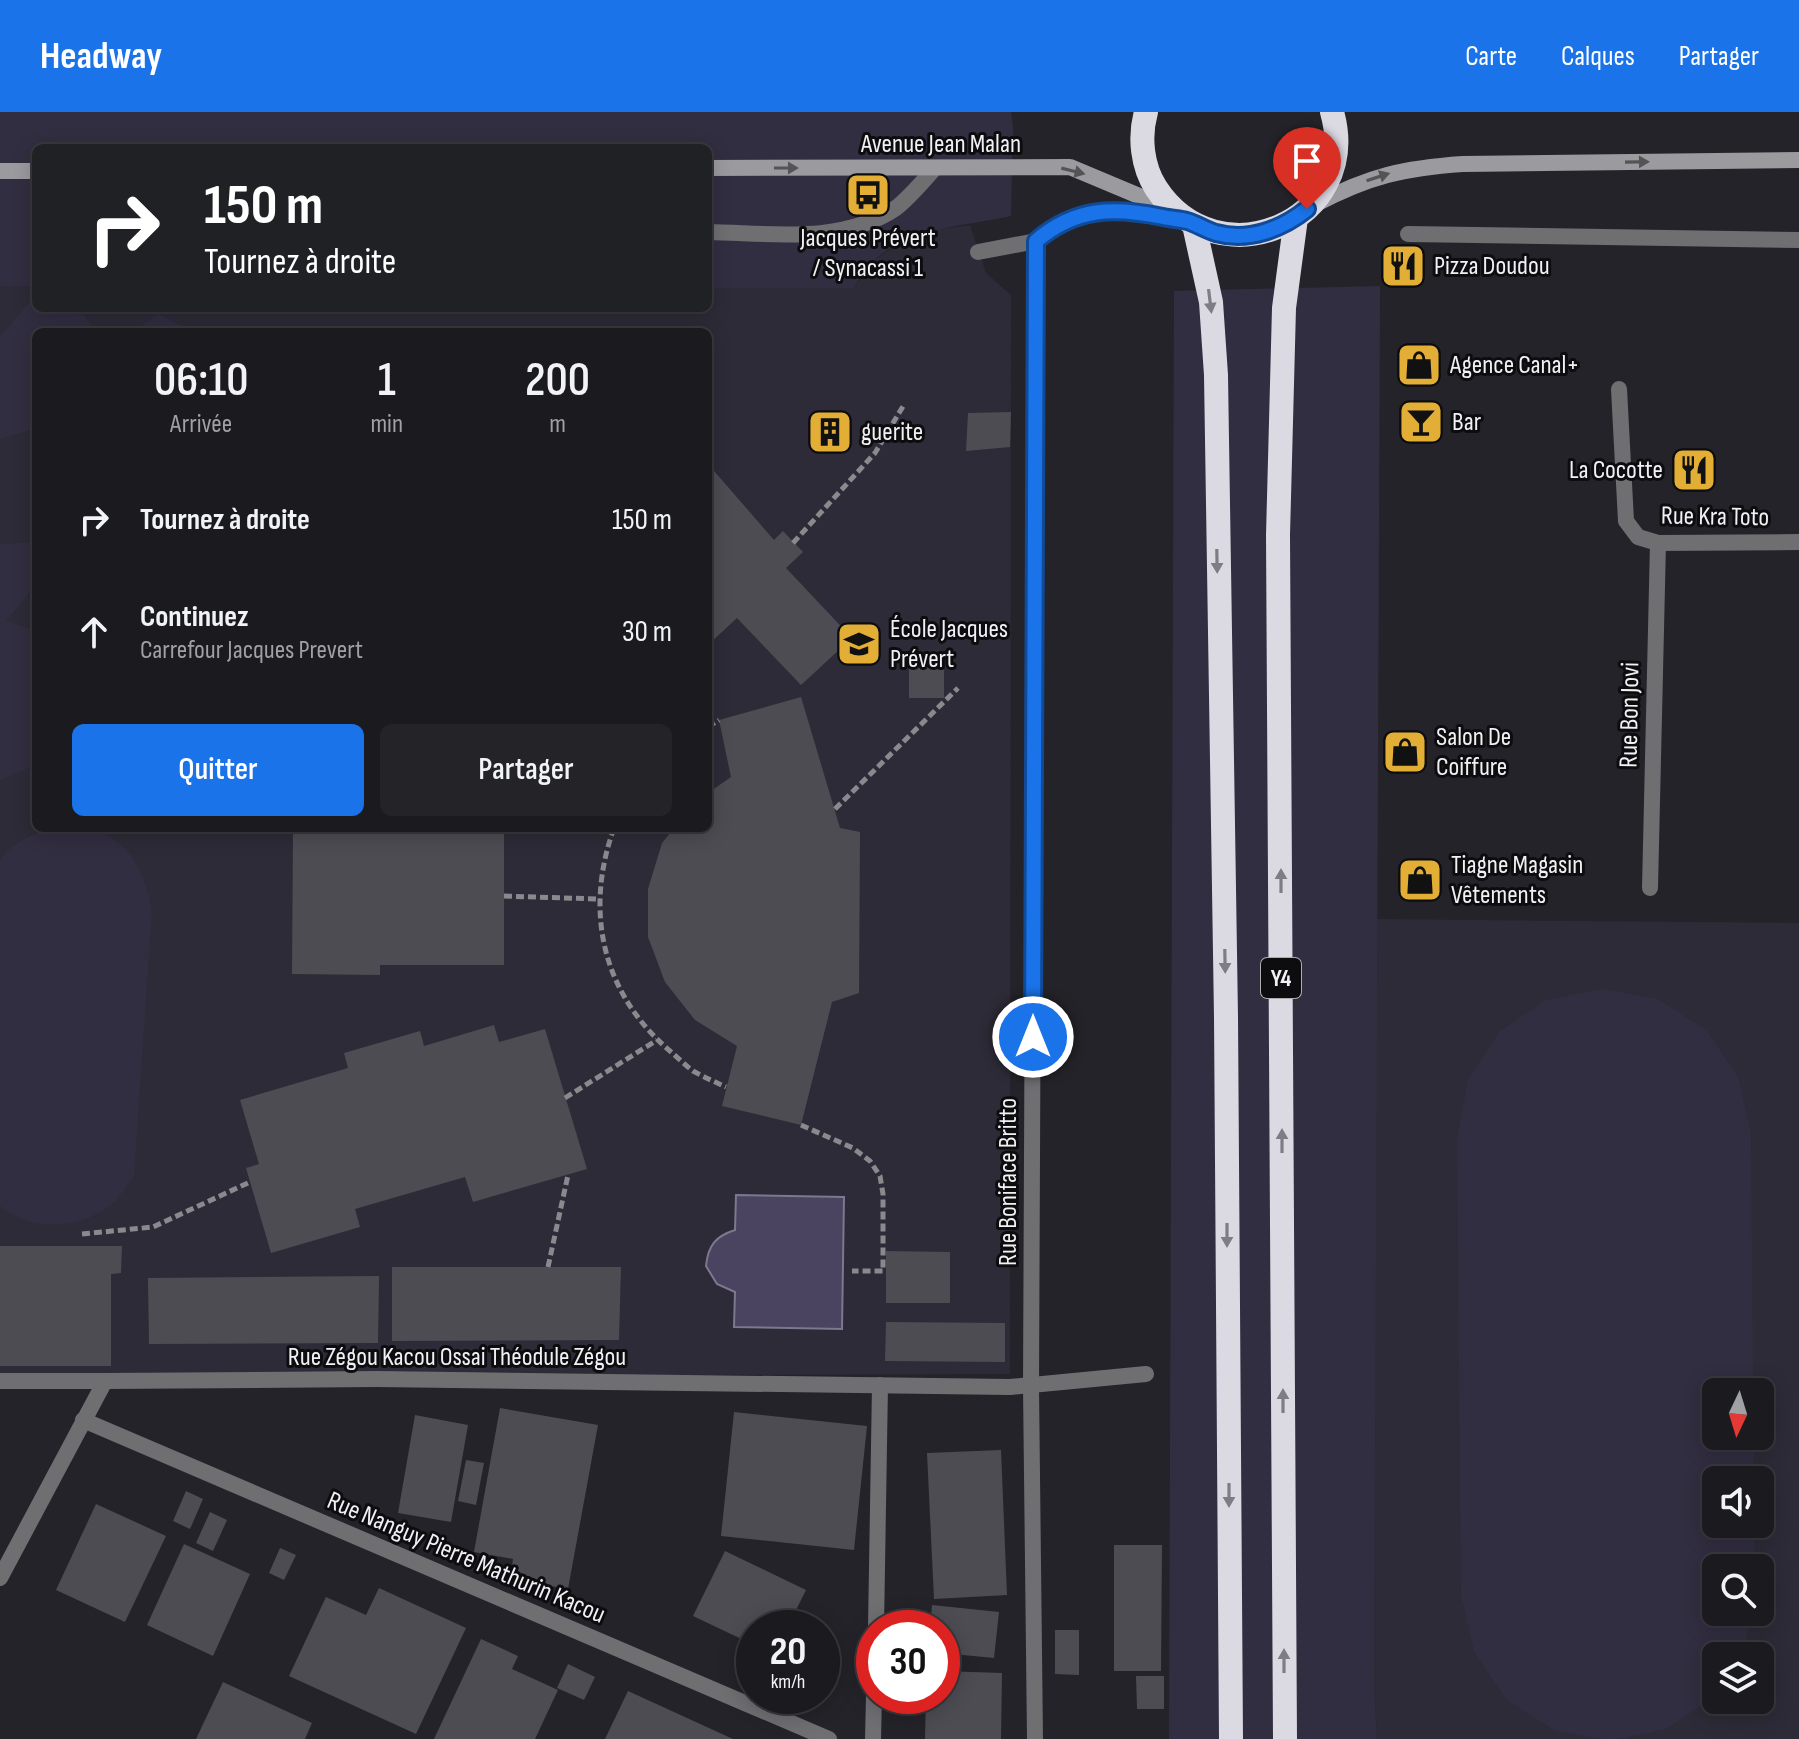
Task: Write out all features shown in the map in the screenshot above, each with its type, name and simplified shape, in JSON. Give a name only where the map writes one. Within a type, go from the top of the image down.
[{"type":"highway","points":[[1146,112],[1142,147],[1149,177],[1167,204],[1191,223],[1219,234],[1246,236],[1272,231],[1302,214],[1325,185],[1335,157],[1336,128],[1332,112]]},
{"type":"highway","name":"Y4","points":[[1285,1739],[1278,535],[1284,308],[1302,214]]},
{"type":"highway","name":"Y4","points":[[1191,223],[1211,302],[1216,375],[1226,1017],[1231,1739]]},
{"type":"main road","points":[[1302,214],[1347,187],[1411,168],[1463,164],[1799,160]]},
{"type":"main road","name":"Avenue Jean Malan","points":[[712,168],[1070,167],[1151,201],[1167,204]]},
{"type":"main road","points":[[0,171],[32,171]]},
{"type":"street","points":[[712,232],[827,234],[867,224],[898,206],[935,168]]},
{"type":"street","points":[[978,252],[1036,241],[1049,230],[1108,209],[1191,223]]},
{"type":"street","points":[[1408,234],[1799,240]]},
{"type":"street","name":"Rue Boniface Britto","points":[[1035,1739],[1031,1387],[1036,241]]},
{"type":"street","name":"Rue Kra Toto","points":[[1619,389],[1626,521],[1638,537],[1658,543],[1799,542]]},
{"type":"street","name":"Rue Bon Jovi","points":[[1650,888],[1658,543]]},
{"type":"street","name":"Rue Zégou Kacou Ossai Théodule Zégou","points":[[0,1381],[377,1379],[1031,1387],[1146,1374]]},
{"type":"street","points":[[0,1578],[105,1381]]},
{"type":"street","points":[[876,1610],[880,1385]]},
{"type":"street","name":"Rue Nanguy Pierre Mathurin Kacou","points":[[83,1420],[829,1739]]},
{"type":"street","points":[[873,1739],[874,1714]]},
{"type":"path","points":[[793,543],[875,453],[905,403]]},
{"type":"path","points":[[835,809],[958,688]]},
{"type":"path","points":[[712,724],[719,720]]},
{"type":"path","points":[[613,832],[602,867],[599,899],[603,945],[615,982],[635,1016],[657,1040],[691,1070],[726,1087]]},
{"type":"path","points":[[504,896],[599,899]]},
{"type":"path","points":[[565,1098],[657,1040]]},
{"type":"path","points":[[801,1125],[853,1148],[870,1161],[880,1176],[883,1194],[883,1271],[852,1271]]},
{"type":"path","points":[[548,1267],[568,1175]]},
{"type":"path","points":[[82,1234],[153,1227],[250,1182]]},
{"type":"shaded area","points":[[0,112],[1011,112],[1011,216],[937,230],[902,242],[871,263],[854,288],[712,288],[712,144],[32,144],[32,286],[0,286]]},
{"type":"shaded area","name":"École Jacques Prévert","points":[[970,225],[986,273],[1011,295],[1010,1374],[0,1377],[0,286],[32,286],[32,312],[712,312],[712,288],[854,288],[870,263],[898,244],[933,230]]},
{"type":"shaded area","points":[[1380,286],[1374,1686],[1377,1739],[1169,1739],[1174,291]]},
{"type":"shaded area","points":[[30,302],[32,312],[69,312],[85,316],[92,328],[32,328],[32,429],[0,439],[0,337]]},
{"type":"shaded area","points":[[159,314],[185,328],[139,328]]},
{"type":"shaded area","points":[[0,542],[32,542],[32,589],[6,621],[32,630],[32,767],[0,780]]},
{"type":"shaded area","points":[[100,832],[113,839],[140,870],[152,911],[134,1176],[118,1198],[102,1211],[88,1218],[58,1224],[27,1221],[0,1206],[0,860],[11,848],[38,833]]},
{"type":"shaded area","points":[[1375,919],[1799,923],[1799,1739],[1377,1739],[1374,1686]]},
{"type":"shaded area","points":[[1602,989],[1658,999],[1706,1030],[1738,1077],[1751,1134],[1753,1378],[1702,1378],[1702,1450],[1753,1450],[1754,1466],[1702,1466],[1702,1538],[1754,1538],[1755,1554],[1702,1554],[1702,1626],[1748,1626],[1745,1642],[1702,1642],[1702,1704],[1666,1729],[1618,1739],[1554,1730],[1506,1699],[1474,1652],[1461,1594],[1457,1138],[1468,1080],[1499,1032],[1546,1000]]},
{"type":"shaded area","points":[[736,1195],[844,1197],[842,1329],[734,1327],[735,1292],[717,1284],[706,1266],[714,1242],[735,1230]]},
{"type":"building","points":[[1011,412],[1010,447],[966,451],[968,413]]},
{"type":"building","name":"guerite","points":[[813,417],[849,419],[847,445],[812,445]]},
{"type":"building","points":[[712,469],[774,540],[783,531],[803,552],[786,568],[852,638],[801,685],[737,618],[712,641]]},
{"type":"building","points":[[909,655],[944,656],[944,698],[909,698]]},
{"type":"building","points":[[801,697],[840,828],[860,832],[859,993],[832,1002],[801,1125],[722,1106],[737,1046],[695,1020],[665,982],[648,937],[648,889],[662,843],[671,832],[712,832],[712,790],[731,777],[719,720]]},
{"type":"building","points":[[504,832],[504,965],[380,965],[380,975],[292,974],[293,833]]},
{"type":"building","points":[[494,1025],[499,1042],[545,1029],[587,1169],[473,1202],[465,1177],[355,1209],[360,1227],[271,1253],[246,1168],[259,1164],[240,1100],[348,1068],[344,1053],[420,1031],[424,1046]]},
{"type":"building","points":[[0,1246],[122,1246],[121,1273],[111,1274],[111,1366],[0,1366]]},
{"type":"building","points":[[886,1251],[950,1252],[950,1303],[886,1303]]},
{"type":"building","points":[[392,1267],[621,1267],[619,1340],[392,1341]]},
{"type":"building","points":[[379,1276],[378,1343],[149,1344],[148,1278]]},
{"type":"building","points":[[886,1322],[1005,1323],[1005,1362],[885,1361]]},
{"type":"building","points":[[500,1408],[598,1425],[568,1589],[510,1579],[513,1559],[474,1552]]},
{"type":"building","points":[[734,1412],[867,1426],[854,1550],[721,1536]]},
{"type":"building","points":[[415,1415],[468,1425],[451,1522],[398,1513]]},
{"type":"building","points":[[1001,1450],[1007,1595],[934,1599],[927,1453]]},
{"type":"building","points":[[466,1460],[484,1463],[476,1505],[458,1501]]},
{"type":"building","points":[[186,1491],[203,1499],[190,1529],[173,1521]]},
{"type":"building","points":[[96,1504],[166,1536],[125,1622],[56,1590]]},
{"type":"building","points":[[210,1512],[227,1520],[213,1551],[196,1543]]},
{"type":"building","points":[[184,1544],[250,1574],[213,1656],[147,1625]]},
{"type":"building","points":[[1114,1545],[1162,1545],[1161,1671],[1114,1671]]},
{"type":"building","points":[[280,1548],[296,1555],[284,1580],[269,1573]]},
{"type":"building","points":[[725,1551],[806,1590],[796,1610],[736,1610],[736,1636],[693,1616]]},
{"type":"building","points":[[379,1588],[466,1628],[416,1734],[289,1676],[326,1597],[366,1615]]},
{"type":"building","points":[[932,1605],[999,1612],[994,1658],[960,1655],[960,1610],[932,1610]]},
{"type":"building","points":[[1055,1630],[1079,1630],[1079,1675],[1055,1674]]},
{"type":"building","points":[[481,1639],[518,1656],[512,1669],[558,1690],[535,1739],[434,1739]]},
{"type":"building","points":[[568,1664],[595,1677],[584,1700],[557,1688]]},
{"type":"building","points":[[960,1672],[1002,1673],[1001,1739],[925,1739],[926,1714],[960,1714]]},
{"type":"building","points":[[1136,1676],[1164,1676],[1164,1709],[1137,1709]]},
{"type":"building","points":[[223,1682],[312,1723],[305,1739],[196,1739]]},
{"type":"building","points":[[628,1691],[733,1739],[605,1739]]},
{"type":"place","name":"Jacques Prévert / Synacassi 1","points":[[868,195]]},
{"type":"place","name":"Pizza Doudou","points":[[1403,266]]},
{"type":"place","name":"Agence Canal+","points":[[1419,365]]},
{"type":"place","name":"Bar","points":[[1421,422]]},
{"type":"place","name":"guerite","points":[[830,432]]},
{"type":"place","name":"La Cocotte","points":[[1694,470]]},
{"type":"place","name":"École Jacques Prévert","points":[[859,644]]},
{"type":"place","name":"Salon De Coiffure","points":[[1405,752]]},
{"type":"place","name":"Tiagne Magasin Vêtements","points":[[1420,880]]},
{"type":"route","points":[[1033,1037],[1036,241],[1049,230],[1108,209],[1187,221],[1219,234],[1246,236],[1272,231],[1307,209]]}]
